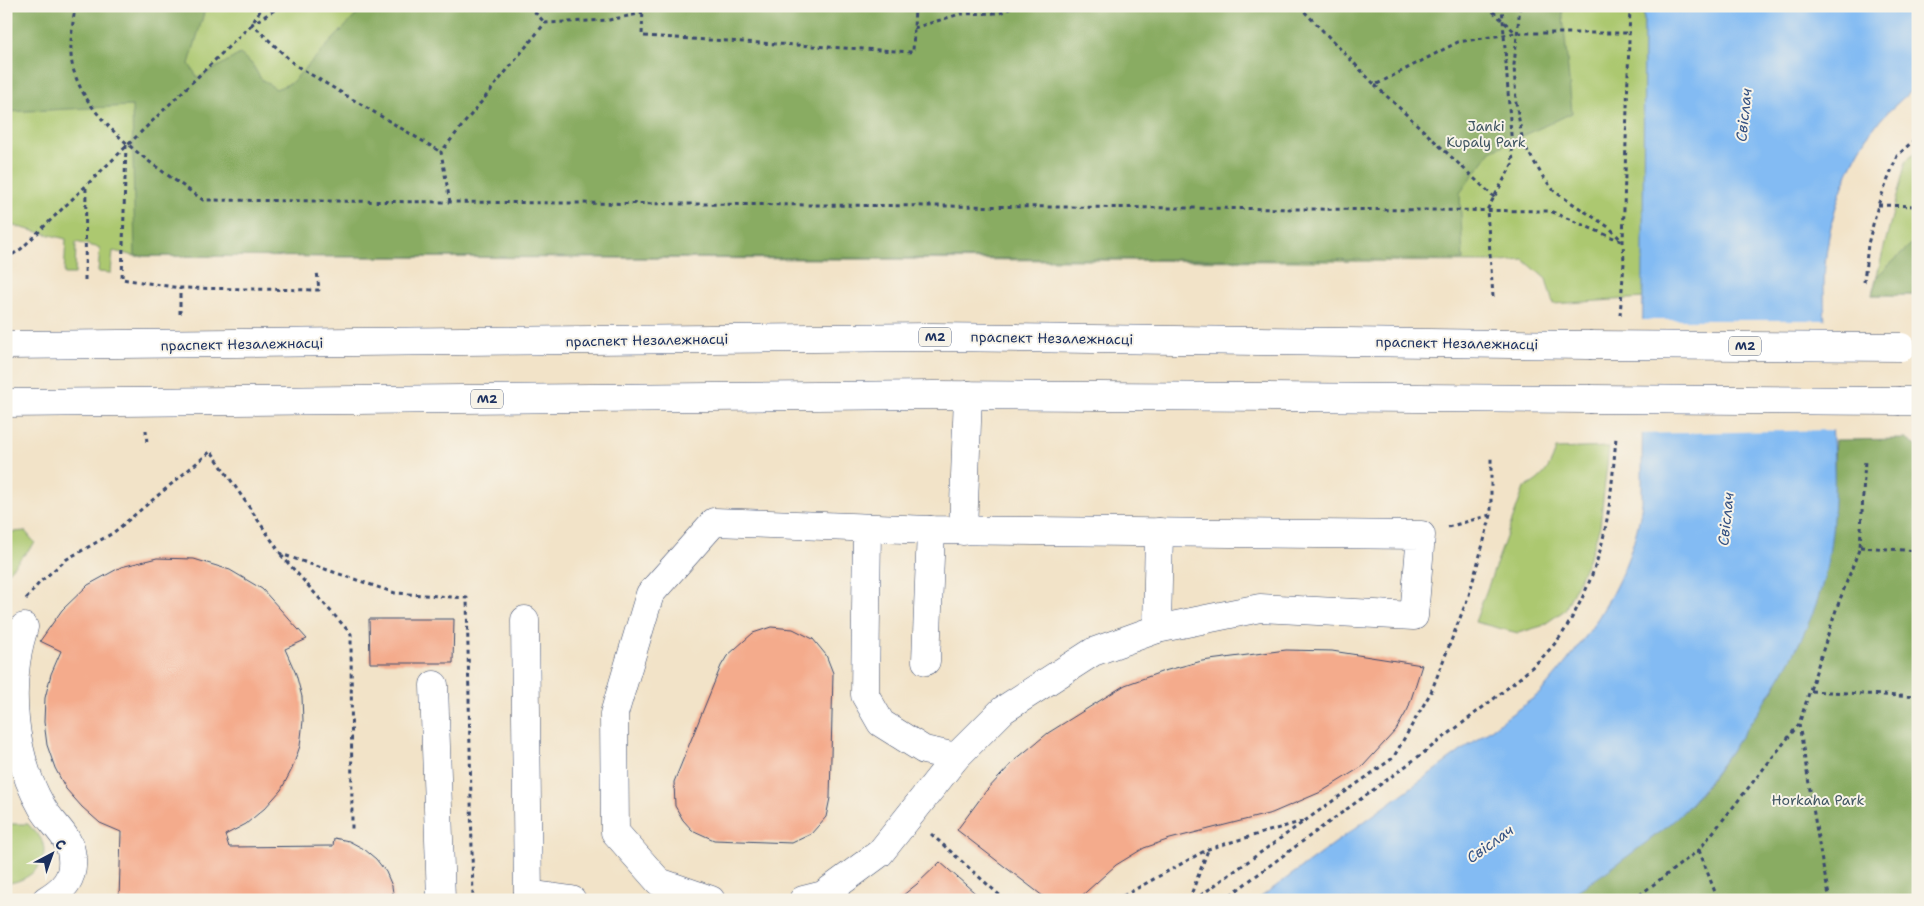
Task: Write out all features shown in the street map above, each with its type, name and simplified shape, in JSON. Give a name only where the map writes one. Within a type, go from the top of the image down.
[{"type":"main road","name":"праспект Незалежнасці","points":[[6,345],[933,337],[1909,347]]},
{"type":"main road","name":"М2","points":[[6,403],[968,395],[1909,401]]},
{"type":"main road","points":[[964,531],[968,395]]},
{"type":"main road","points":[[711,900],[659,882],[615,832],[614,714],[650,594],[714,522],[964,531],[1421,535],[1414,616],[1260,608],[1157,629],[1094,652],[1003,710],[956,757],[880,853],[823,896],[803,900]]},
{"type":"main road","points":[[867,528],[865,694],[881,723],[924,750],[956,757]]},
{"type":"main road","points":[[926,660],[931,530]]},
{"type":"main road","points":[[1157,629],[1158,532]]},
{"type":"main road","points":[[23,615],[15,667],[14,691],[20,751],[30,788],[48,818],[66,837],[72,858],[71,877],[61,892],[46,900]]},
{"type":"main road","points":[[525,620],[528,897],[572,900]]},
{"type":"main road","points":[[434,685],[441,900]]},
{"type":"path","points":[[74,6],[73,67],[90,105],[126,144],[202,200],[1550,211],[1623,242]]},
{"type":"path","points":[[252,24],[263,6]]},
{"type":"path","points":[[6,259],[21,249],[126,144],[252,24],[281,6]]},
{"type":"path","points":[[529,6],[545,23]]},
{"type":"path","points":[[644,6],[642,36],[913,52],[915,7],[907,6]]},
{"type":"path","points":[[914,28],[960,14],[1000,13],[1016,6]]},
{"type":"path","points":[[1299,6],[1375,84],[1495,198]]},
{"type":"path","points":[[1487,6],[1516,33]]},
{"type":"path","points":[[1493,297],[1487,210],[1513,164],[1502,35],[1502,6]]},
{"type":"path","points":[[1520,6],[1516,33],[1516,102],[1523,142],[1543,177],[1555,192],[1610,228],[1623,242]]},
{"type":"path","points":[[1620,320],[1624,263],[1630,6]]},
{"type":"path","points":[[441,152],[545,23],[609,20],[643,13]]},
{"type":"path","points":[[252,24],[295,65],[441,152],[450,202]]},
{"type":"path","points":[[1375,84],[1458,42],[1516,33],[1630,33]]},
{"type":"path","points":[[1864,282],[1868,244],[1878,205],[1897,156],[1918,136]]},
{"type":"path","points":[[126,144],[122,279],[180,288],[319,290],[317,271]]},
{"type":"path","points":[[86,184],[86,280]]},
{"type":"path","points":[[1878,205],[1918,206]]},
{"type":"path","points":[[1224,900],[1425,753],[1534,664],[1565,630],[1590,582],[1601,554],[1610,510],[1616,437]]},
{"type":"path","points":[[23,615],[40,582],[67,559],[113,533],[211,451],[281,554],[351,634],[352,829]]},
{"type":"path","points":[[1194,900],[1393,758],[1431,692],[1470,595],[1491,515],[1492,457]]},
{"type":"path","points":[[1633,900],[1699,850],[1800,724],[1836,610],[1860,547],[1865,460]]},
{"type":"path","points":[[1421,535],[1491,515]]},
{"type":"path","points":[[1860,547],[1918,551]]},
{"type":"path","points":[[281,554],[395,593],[467,598],[473,900]]},
{"type":"path","points":[[1811,691],[1918,697]]},
{"type":"path","points":[[1800,724],[1822,862],[1830,900]]},
{"type":"path","points":[[910,815],[1005,900]]},
{"type":"path","points":[[1116,900],[1208,849],[1306,820]]},
{"type":"path","points":[[1189,900],[1208,849]]},
{"type":"path","points":[[1699,850],[1718,900]]},
{"type":"green space","name":"Janki Kupaly Park","points":[[12,6],[1644,6],[1644,298],[1553,304],[1546,279],[1524,260],[1500,262],[135,256],[113,251],[111,273],[98,272],[100,248],[76,242],[75,274],[64,274],[66,239],[6,224],[6,100]]},
{"type":"green space","name":"Janki Kupaly Park","points":[[12,6],[206,6],[189,64],[198,78],[240,54],[252,64],[261,79],[276,89],[291,83],[365,6],[1562,6],[1572,113],[1491,151],[1460,193],[1463,260],[135,256],[132,106],[6,112]]},
{"type":"green space","points":[[1918,150],[1918,295],[1872,295],[1906,161]]},
{"type":"green space","points":[[1918,239],[1918,295],[1872,295],[1877,276]]},
{"type":"green space","name":"Horkaha Park","points":[[1906,439],[1918,447],[1918,900],[1563,900],[1659,833],[1688,807],[1705,788],[1776,686],[1831,532],[1835,440]]},
{"type":"green space","points":[[1609,447],[1600,526],[1591,553],[1565,610],[1542,626],[1518,633],[1475,622],[1524,488],[1541,477],[1551,462],[1556,449]]},
{"type":"green space","points":[[6,528],[13,532],[25,531],[35,543],[6,574]]},
{"type":"green space","points":[[6,824],[28,824],[41,839],[44,847],[44,856],[36,870],[29,875],[14,882],[6,883]]},
{"type":"water","name":"Свіслач","points":[[1644,6],[1918,6],[1918,84],[1883,117],[1866,139],[1848,173],[1830,230],[1824,289],[1834,462],[1832,531],[1821,589],[1804,634],[1754,718],[1687,808],[1638,849],[1568,896],[1559,900],[1537,902],[1257,900],[1539,694],[1575,652],[1606,606],[1629,556],[1642,502]]},
{"type":"pier","points":[[1641,320],[1828,320],[1835,430],[1640,434]]},
{"type":"building","points":[[157,558],[194,559],[230,570],[262,589],[307,639],[285,649],[296,674],[302,697],[303,721],[300,746],[292,769],[281,790],[265,808],[246,824],[225,835],[229,847],[333,846],[334,838],[349,841],[364,849],[376,859],[386,872],[392,886],[394,900],[119,900],[121,832],[100,823],[66,789],[55,768],[47,745],[44,722],[45,698],[51,674],[61,651],[40,641],[62,610],[88,585],[121,567]]},
{"type":"building","points":[[369,619],[454,619],[453,663],[370,663]]},
{"type":"building","points":[[771,627],[793,629],[813,639],[826,655],[833,673],[830,798],[826,817],[811,834],[792,843],[714,840],[692,830],[683,820],[675,806],[674,782],[721,666],[727,656],[753,633]]},
{"type":"building","points":[[1286,650],[1332,651],[1422,665],[1408,709],[1396,730],[1363,766],[1321,792],[1272,813],[1170,839],[1144,848],[1116,865],[1077,900],[1048,900],[957,830],[986,791],[1015,760],[1048,733],[1125,685],[1164,671],[1202,661]]},
{"type":"building","points":[[940,862],[983,900],[897,900],[917,884]]}]
